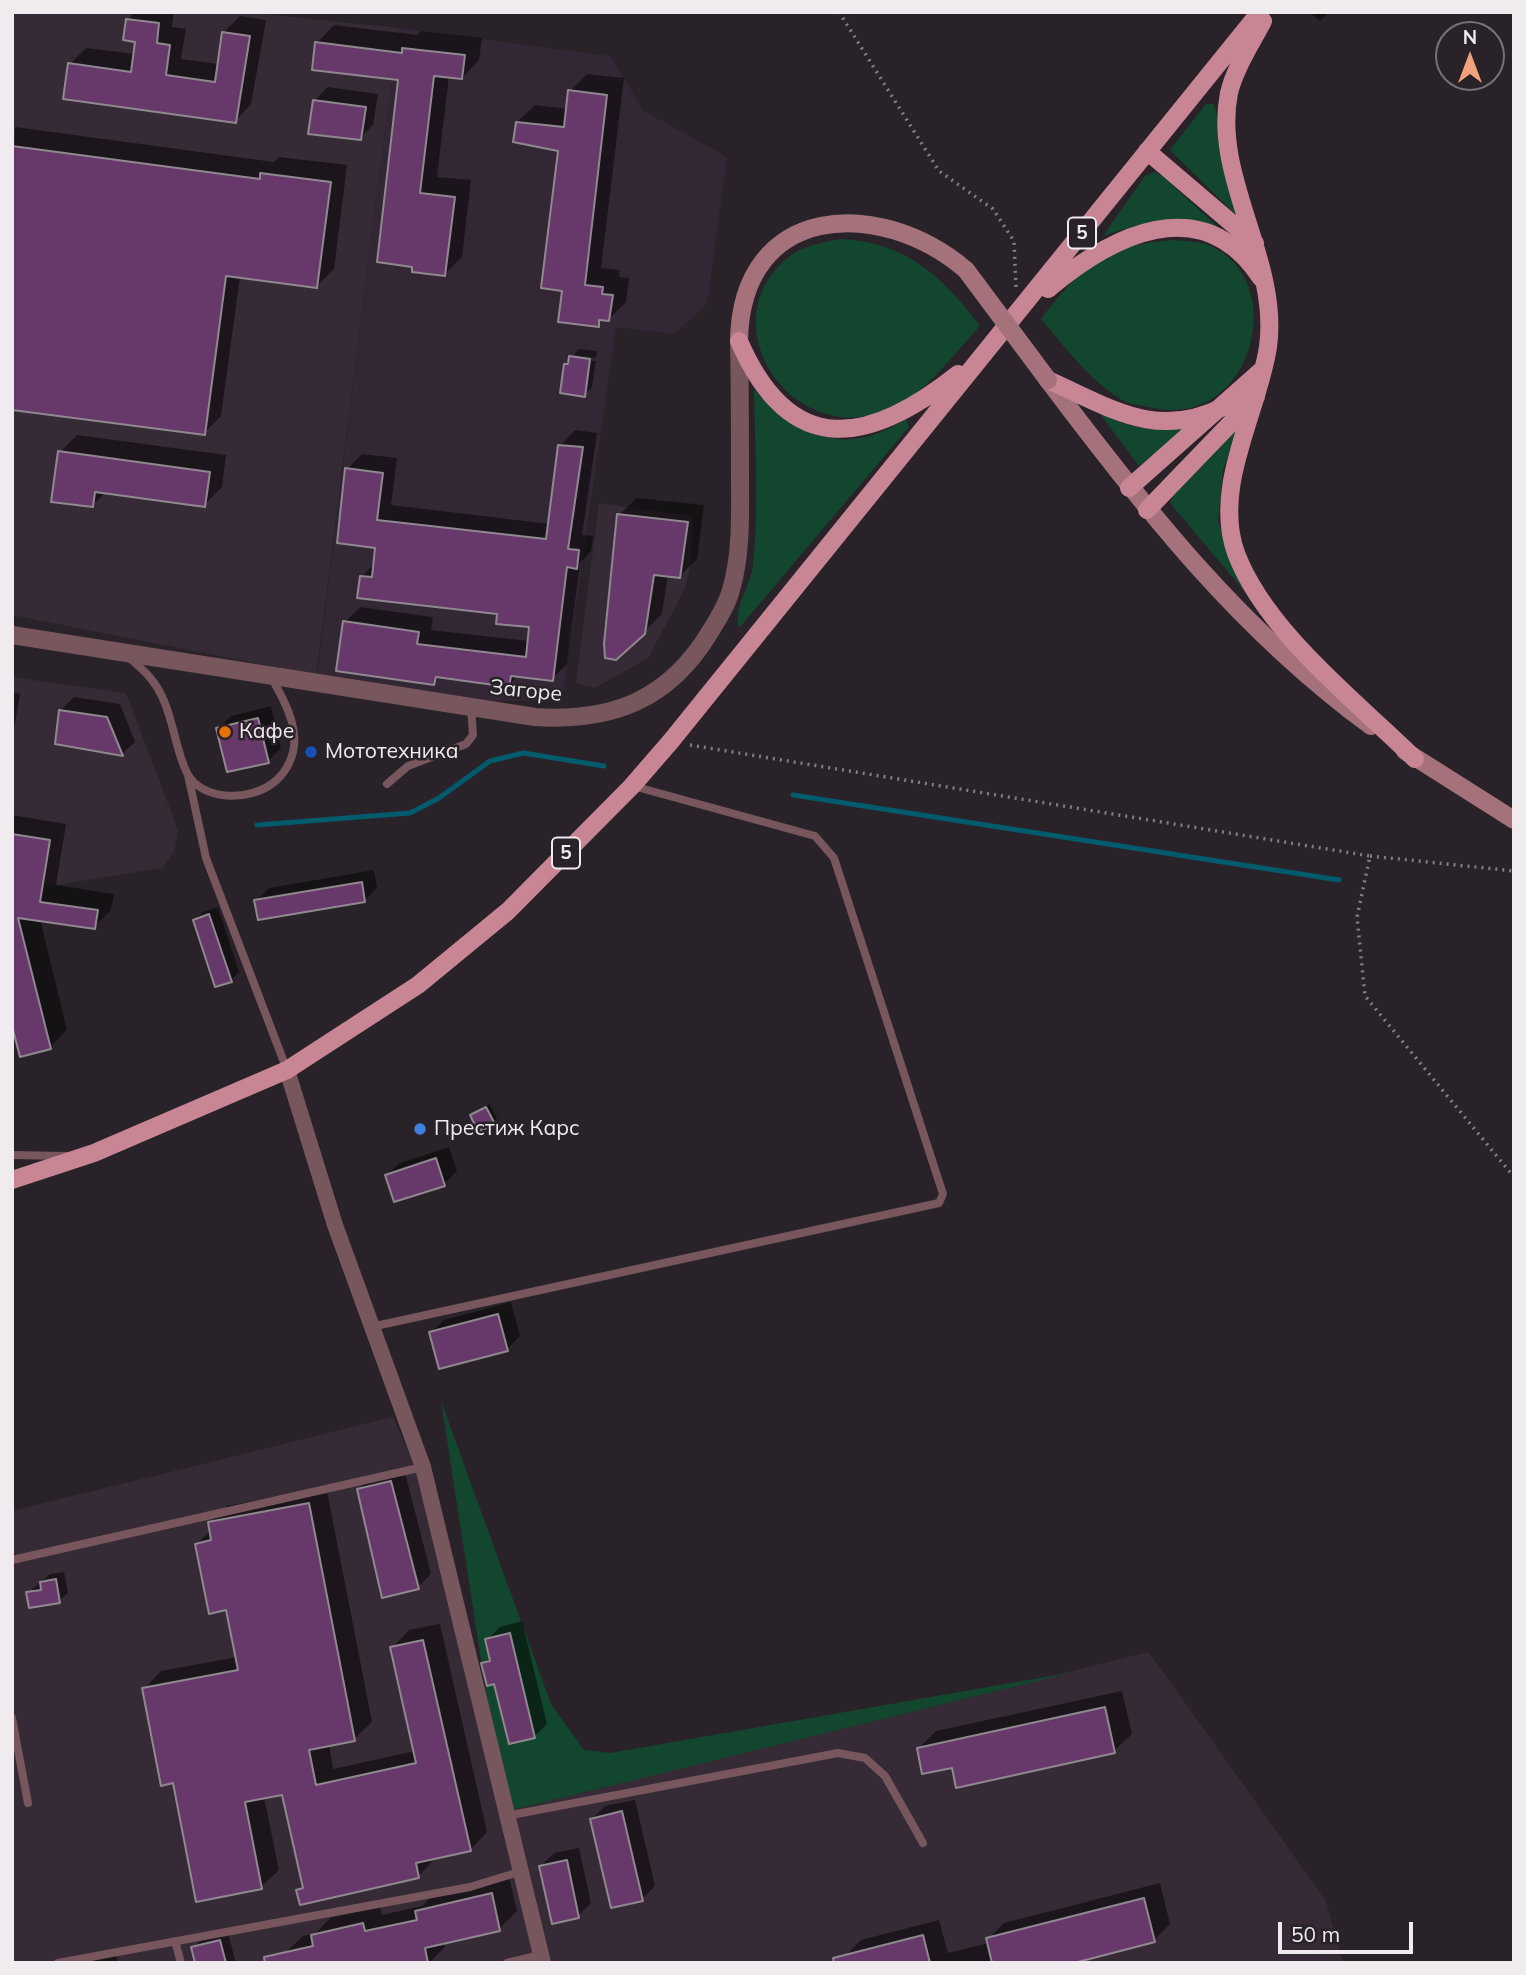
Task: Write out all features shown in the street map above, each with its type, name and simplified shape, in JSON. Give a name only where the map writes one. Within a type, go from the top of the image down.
[{"type":"main road","name":"5","points":[[12,1180],[86,1156],[287,1070],[427,978],[508,911],[632,786],[671,741],[1260,12]]},
{"type":"main road","points":[[1267,12],[1236,74],[1227,112],[1230,151],[1266,287],[1270,313],[1267,349],[1258,395],[1229,499],[1230,533],[1246,577],[1281,628],[1415,759]]},
{"type":"main road","points":[[1147,151],[1255,243]]},
{"type":"main road","points":[[983,355],[907,412],[879,423],[846,430],[815,424],[786,408],[760,382],[739,341],[743,302],[760,267],[784,243],[817,226],[856,222],[891,228],[926,243],[965,270],[1129,488],[1207,580],[1249,623],[1345,707],[1415,759],[1514,820]]},
{"type":"main road","points":[[1018,314],[1097,251],[1130,236],[1166,229],[1203,233],[1232,245],[1246,257],[1266,287]]},
{"type":"main road","points":[[1129,488],[1225,406],[1262,370]]},
{"type":"main road","points":[[1048,380],[1124,414],[1156,422],[1194,420],[1225,406]]},
{"type":"main road","points":[[1147,510],[1258,395]]},
{"type":"street","name":"Загоре","points":[[12,635],[535,718],[590,717],[643,700],[667,685],[695,654],[719,618],[731,591],[740,531],[739,341]]},
{"type":"street","points":[[287,1070],[335,1226],[423,1467],[541,1959]]},
{"type":"lane","points":[[123,652],[151,676],[160,692],[188,775],[206,859],[287,1070]]},
{"type":"lane","points":[[188,775],[212,793],[227,796],[256,793],[280,777],[294,748],[293,731],[284,701],[271,676]]},
{"type":"lane","points":[[387,784],[408,766],[466,744],[473,735],[471,707]]},
{"type":"lane","points":[[371,1326],[939,1203],[941,1199],[943,1194],[838,870],[825,844],[815,836],[632,786]]},
{"type":"lane","points":[[12,1155],[86,1156]]},
{"type":"lane","points":[[12,1560],[423,1467]]},
{"type":"lane","points":[[12,1718],[28,1803]]},
{"type":"lane","points":[[506,1816],[838,1753],[865,1758],[885,1776],[923,1843]]},
{"type":"lane","points":[[58,1963],[470,1887],[519,1872]]},
{"type":"lane","points":[[175,1941],[181,1963]]},
{"type":"lane","points":[[507,1963],[541,1959]]},
{"type":"path","points":[[839,12],[939,171],[993,209],[1014,241],[1018,314]]},
{"type":"path","points":[[671,741],[1370,856],[1514,871]]},
{"type":"path","points":[[1370,856],[1357,917],[1366,996],[1514,1177]]},
{"type":"shaded area","points":[[12,12],[244,12],[398,28],[316,675],[12,615]]},
{"type":"shaded area","points":[[398,28],[610,56],[644,111],[727,157],[707,304],[674,334],[616,327],[562,700],[493,701],[317,675]]},
{"type":"shaded area","points":[[599,503],[692,516],[691,563],[685,589],[648,658],[595,688],[576,683]]},
{"type":"shaded area","points":[[12,677],[126,693],[178,830],[174,852],[162,868],[56,885],[12,877]]},
{"type":"shaded area","points":[[393,1417],[414,1465],[508,1811],[1149,1652],[1326,1901],[1343,1963],[12,1963],[12,1511]]},
{"type":"green space","points":[[1206,104],[1213,104],[1216,110],[1235,214],[1170,150]]},
{"type":"green space","points":[[1155,172],[1221,230],[1188,223],[1161,222],[1135,226],[1103,236],[1145,176]]},
{"type":"green space","points":[[840,239],[884,247],[920,265],[951,292],[980,326],[932,379],[911,397],[900,404],[862,417],[828,414],[797,400],[774,377],[760,347],[756,315],[766,284],[790,256],[814,245]]},
{"type":"green space","points":[[1175,240],[1207,244],[1236,264],[1250,290],[1254,320],[1249,350],[1235,377],[1213,398],[1185,409],[1149,407],[1122,400],[1087,372],[1041,319],[1070,284],[1097,261],[1129,247]]},
{"type":"green space","points":[[754,390],[790,420],[825,437],[863,438],[906,419],[909,427],[739,628],[738,613],[752,573],[755,543]]},
{"type":"green space","points":[[1098,411],[1120,422],[1142,428],[1188,428],[1139,466]]},
{"type":"green space","points":[[1241,425],[1223,469],[1218,522],[1246,593],[1170,503],[1173,496]]},
{"type":"green space","points":[[441,1401],[551,1704],[584,1750],[610,1753],[1074,1672],[508,1811],[499,1776]]},
{"type":"building","points":[[126,19],[159,23],[157,43],[170,45],[166,75],[215,82],[222,32],[250,36],[236,123],[63,99],[68,63],[131,72],[135,42],[123,40]]},
{"type":"building","points":[[315,42],[402,53],[402,48],[465,55],[462,79],[434,76],[420,193],[455,197],[445,276],[412,272],[412,267],[377,262],[398,80],[312,70]]},
{"type":"building","points":[[568,90],[607,95],[585,285],[603,287],[602,294],[613,295],[609,321],[599,320],[599,327],[558,322],[562,291],[541,288],[558,151],[513,142],[516,122],[564,127]]},
{"type":"building","points":[[313,100],[366,107],[361,140],[308,134]]},
{"type":"building","points":[[12,146],[260,179],[260,173],[331,182],[317,288],[226,276],[205,435],[12,410]]},
{"type":"building","points":[[569,356],[590,359],[585,397],[560,393],[564,364],[568,364]]},
{"type":"building","points":[[558,445],[583,447],[568,549],[579,550],[577,569],[567,567],[553,681],[511,676],[509,687],[436,677],[434,685],[336,671],[343,621],[419,632],[417,644],[526,657],[529,627],[496,624],[497,614],[357,598],[360,576],[372,577],[375,548],[337,543],[345,468],[383,473],[377,520],[546,539]]},
{"type":"building","points":[[58,451],[210,472],[205,507],[95,492],[93,507],[51,502]]},
{"type":"building","points":[[617,514],[688,522],[680,578],[654,575],[645,634],[616,660],[605,658],[604,644]]},
{"type":"building","points":[[59,710],[107,717],[123,756],[55,744]]},
{"type":"building","points":[[258,718],[269,763],[227,772],[216,728]]},
{"type":"building","points":[[12,834],[50,840],[40,902],[98,910],[95,929],[18,918],[51,1049],[20,1057],[12,1026]]},
{"type":"building","points":[[362,882],[365,902],[258,920],[254,900]]},
{"type":"building","points":[[209,914],[232,982],[215,987],[193,920]]},
{"type":"building","points":[[486,1107],[495,1124],[478,1132],[470,1115]]},
{"type":"building","points":[[436,1158],[445,1186],[394,1202],[385,1175]]},
{"type":"building","points":[[498,1314],[508,1351],[439,1369],[429,1332]]},
{"type":"building","points":[[391,1481],[419,1589],[382,1598],[357,1489]]},
{"type":"building","points":[[309,1503],[355,1741],[309,1750],[316,1785],[416,1763],[390,1647],[423,1640],[471,1851],[416,1863],[419,1878],[300,1905],[296,1890],[303,1888],[282,1795],[245,1802],[262,1889],[196,1902],[173,1783],[161,1786],[142,1688],[238,1670],[226,1610],[209,1614],[195,1544],[211,1540],[208,1522]]},
{"type":"building","points":[[56,1579],[60,1603],[29,1608],[26,1592],[41,1590],[40,1582]]},
{"type":"building","points":[[510,1633],[535,1738],[509,1744],[494,1684],[487,1686],[481,1663],[490,1661],[485,1639]]},
{"type":"building","points":[[1105,1707],[1115,1753],[956,1788],[952,1768],[922,1774],[917,1748]]},
{"type":"building","points":[[622,1811],[643,1901],[611,1908],[590,1819]]},
{"type":"building","points":[[567,1860],[579,1918],[552,1924],[539,1866]]},
{"type":"building","points":[[492,1893],[500,1931],[425,1948],[428,1963],[265,1963],[264,1957],[313,1946],[311,1935],[363,1923],[365,1931],[417,1920],[415,1911]]},
{"type":"building","points":[[1144,1898],[1155,1942],[1074,1963],[992,1963],[986,1938]]},
{"type":"building","points":[[923,1935],[930,1963],[834,1963],[833,1958]]},
{"type":"building","points":[[220,1940],[226,1963],[195,1963],[191,1947]]},
{"type":"waterway","points":[[257,825],[410,813],[439,798],[490,761],[523,753],[604,766]]},
{"type":"waterway","points":[[793,795],[1339,880]]},
{"type":"place","name":"Кафе","points":[[225,732]]},
{"type":"place","name":"Мототехника","points":[[311,752]]},
{"type":"place","name":"Престиж Карс","points":[[420,1129]]}]
